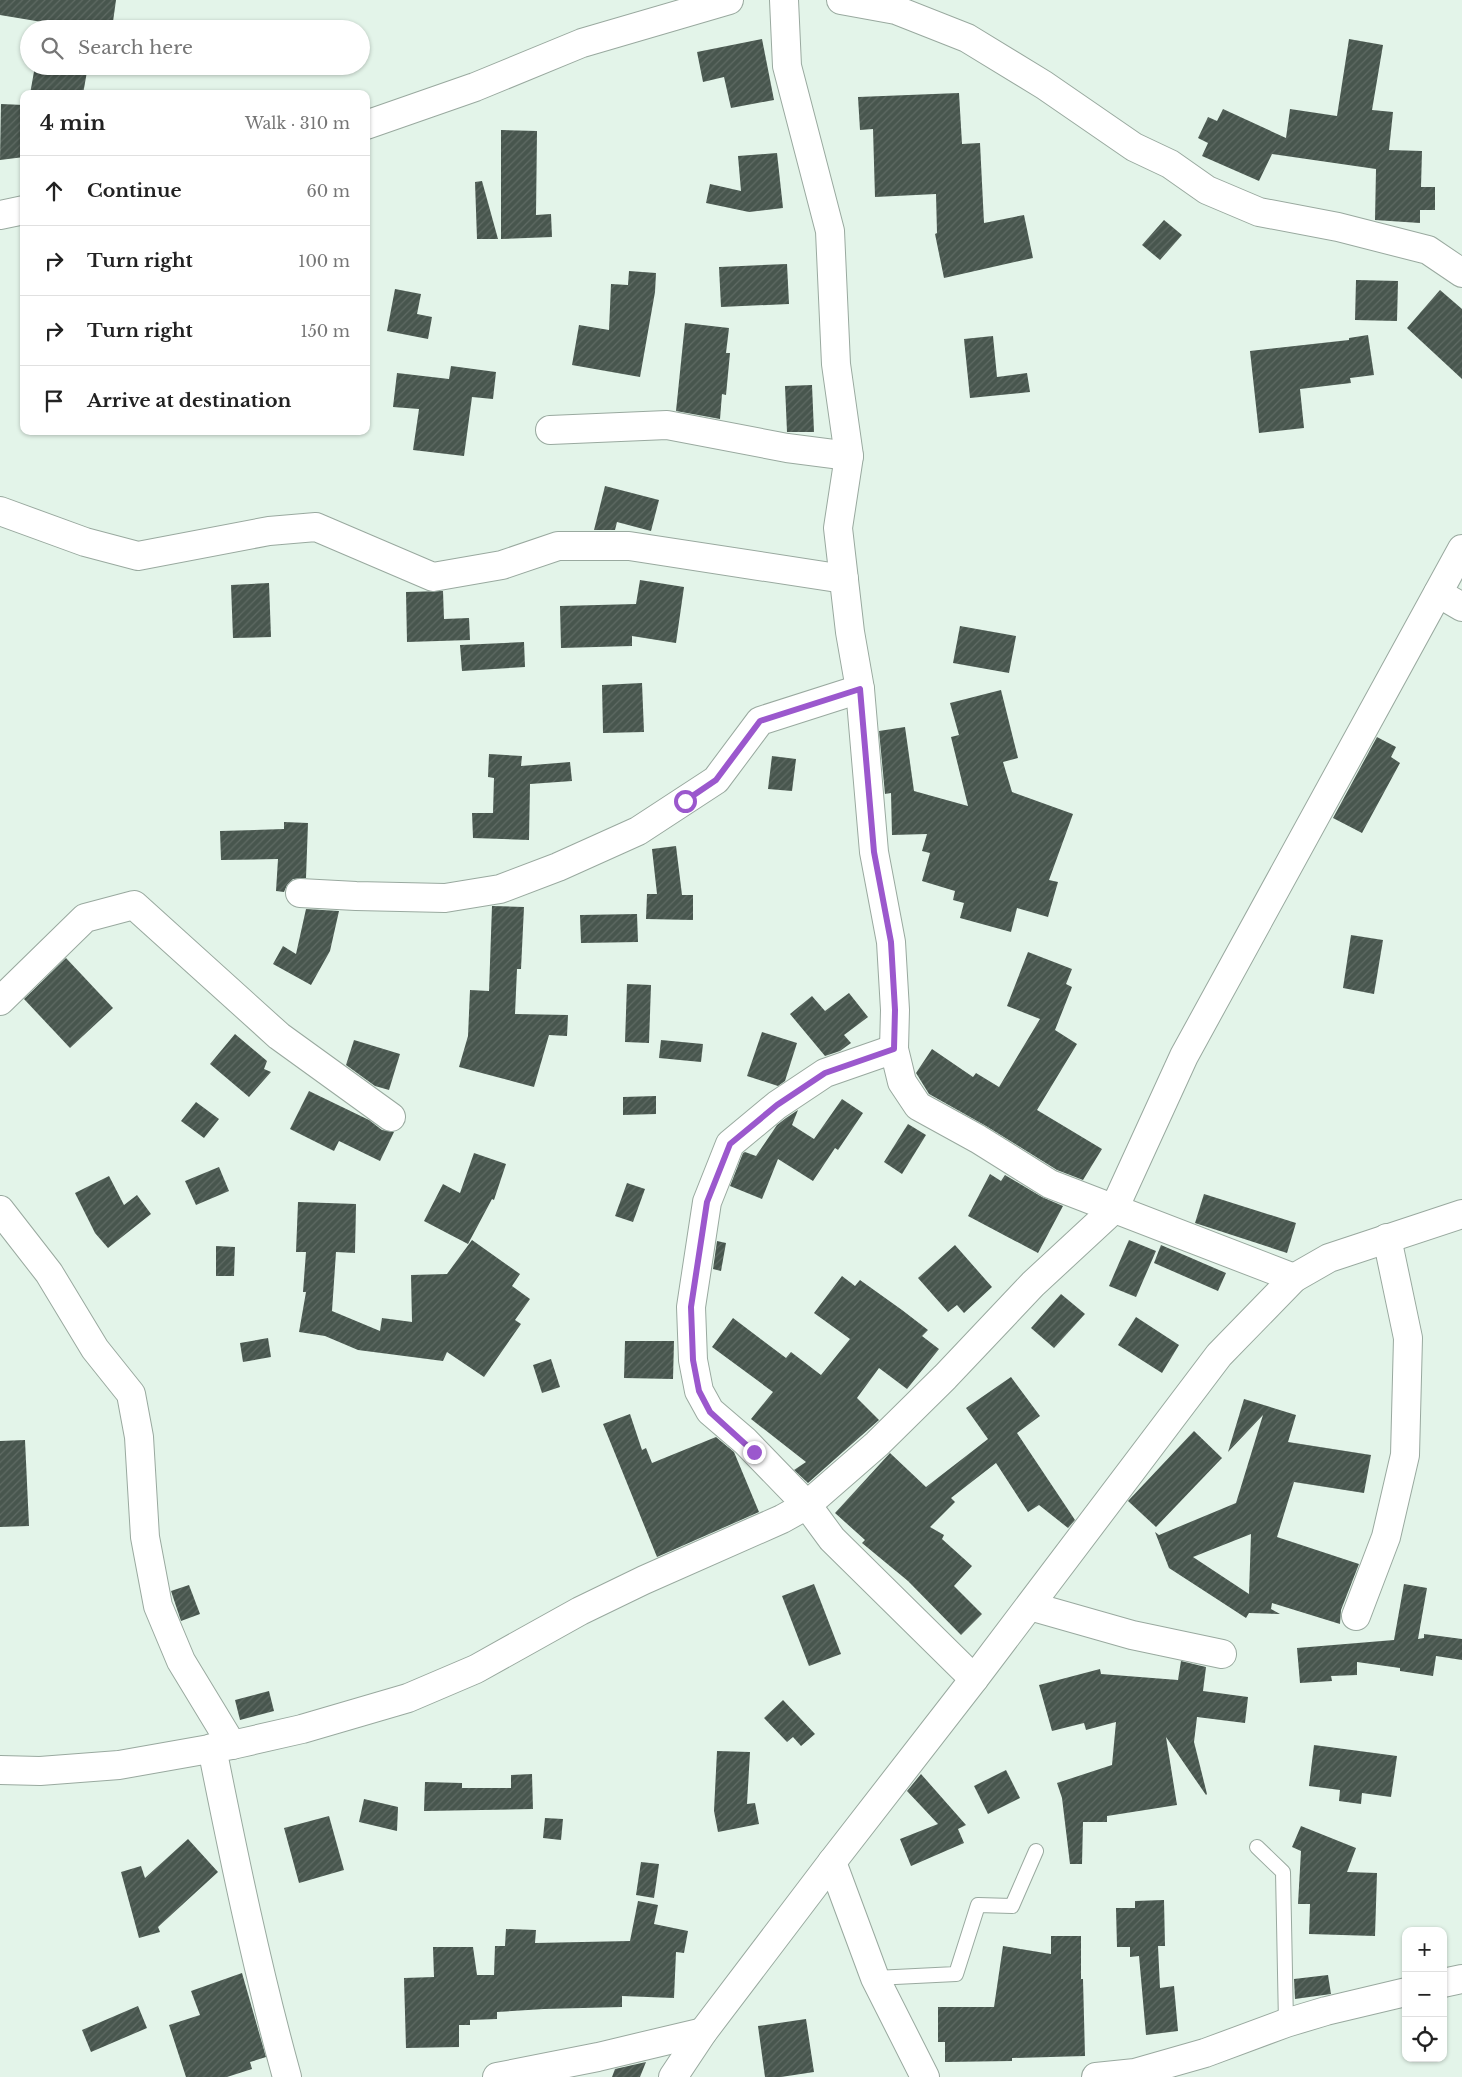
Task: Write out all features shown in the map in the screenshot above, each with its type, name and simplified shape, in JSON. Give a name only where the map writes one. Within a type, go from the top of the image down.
[{"type":"street","points":[[370,124],[475,87],[582,43],[729,0]]},
{"type":"street","points":[[784,0],[787,66],[830,231],[836,364],[849,456],[838,528],[850,632],[860,689],[874,852],[891,942],[895,1010],[894,1049],[902,1082],[918,1106],[978,1139],[1050,1184],[1294,1278]]},
{"type":"street","points":[[841,0],[896,10],[967,38],[1044,85],[1134,147],[1170,164],[1207,190],[1259,212],[1338,228],[1428,250],[1462,273]]},
{"type":"street","points":[[0,215],[20,211]]},
{"type":"street","points":[[550,430],[667,425],[787,448],[849,456]]},
{"type":"street","points":[[0,511],[85,542],[138,556],[269,531],[316,527],[434,577],[502,565],[558,546],[629,546],[844,579]]},
{"type":"street","points":[[0,1770],[40,1771],[119,1765],[222,1747],[302,1729],[408,1698],[476,1669],[580,1611],[782,1519],[807,1505],[876,1444],[945,1377],[1033,1284],[1114,1209],[1184,1056],[1462,549]]},
{"type":"street","points":[[1438,593],[1462,607]]},
{"type":"street","points":[[300,893],[445,898],[500,889],[558,867],[638,831],[716,780],[760,721],[860,689]]},
{"type":"street","points":[[0,1001],[85,918],[134,905],[278,1036],[391,1117]]},
{"type":"street","points":[[894,1049],[825,1073],[777,1105],[730,1144],[707,1202],[691,1307],[693,1360],[699,1391],[710,1412],[745,1441],[807,1505],[832,1539],[974,1680]]},
{"type":"street","points":[[0,1210],[49,1273],[95,1348],[131,1394],[139,1437],[144,1537],[158,1606],[181,1661],[222,1747],[239,1883],[271,2020],[287,2077]]},
{"type":"street","points":[[674,2077],[703,2032],[974,1680],[1219,1355],[1294,1278],[1329,1258],[1462,1214]]},
{"type":"street","points":[[1356,1616],[1386,1537],[1405,1455],[1408,1338],[1387,1238]]},
{"type":"street","points":[[1030,1606],[1132,1635],[1222,1654]]},
{"type":"street","points":[[832,1862],[875,1978],[925,2077]]},
{"type":"street","points":[[1447,1982],[1462,1979]]},
{"type":"street","points":[[1096,2077],[1134,2073],[1205,2053],[1286,2023],[1326,2011],[1402,1993]]},
{"type":"street","points":[[497,2077],[598,2057],[703,2032]]},
{"type":"lane","points":[[1257,1847],[1283,1872],[1286,2023]]},
{"type":"lane","points":[[875,1978],[956,1974],[978,1905],[1012,1906],[1036,1851]]},
{"type":"building","points":[[0,0],[116,0],[113,20],[30,20],[0,15]]},
{"type":"building","points":[[762,39],[774,100],[731,108],[724,77],[703,82],[697,52]]},
{"type":"building","points":[[1349,39],[1383,45],[1372,110],[1393,112],[1389,150],[1422,151],[1421,187],[1435,187],[1435,210],[1420,210],[1420,223],[1375,220],[1376,169],[1272,154],[1259,181],[1202,156],[1208,143],[1198,138],[1208,117],[1217,121],[1223,109],[1286,138],[1290,109],[1337,116]]},
{"type":"building","points":[[33,75],[86,75],[84,90],[31,90]]},
{"type":"building","points":[[959,93],[962,144],[980,143],[984,223],[1024,215],[1033,258],[944,278],[935,234],[937,233],[936,194],[875,197],[873,129],[860,130],[858,97]]},
{"type":"building","points":[[1,104],[20,105],[20,158],[0,160]]},
{"type":"building","points":[[501,130],[537,131],[536,215],[551,214],[552,237],[501,239]]},
{"type":"building","points":[[777,153],[783,208],[749,212],[706,203],[710,184],[741,191],[738,156]]},
{"type":"building","points":[[482,181],[498,239],[477,239],[475,182]]},
{"type":"building","points":[[1164,220],[1182,235],[1160,260],[1142,245]]},
{"type":"building","points":[[787,264],[789,304],[721,307],[719,267]]},
{"type":"building","points":[[629,271],[656,273],[655,292],[640,377],[572,365],[579,325],[609,330],[611,284],[628,285]]},
{"type":"building","points":[[1356,280],[1398,281],[1397,321],[1355,320]]},
{"type":"building","points":[[395,289],[421,294],[417,314],[432,317],[428,339],[387,331]]},
{"type":"building","points":[[1440,290],[1462,309],[1462,379],[1407,328]]},
{"type":"building","points":[[685,323],[729,328],[726,353],[730,353],[726,395],[722,394],[720,419],[676,411]]},
{"type":"building","points":[[1368,335],[1374,375],[1350,378],[1351,383],[1300,389],[1304,428],[1259,433],[1250,351],[1349,340],[1349,338]]},
{"type":"building","points":[[993,336],[997,377],[1027,373],[1030,392],[970,398],[964,339]]},
{"type":"building","points":[[451,366],[496,372],[493,399],[472,397],[464,456],[413,450],[419,409],[393,407],[397,373],[449,379]]},
{"type":"building","points":[[812,385],[814,432],[787,432],[785,386]]},
{"type":"building","points":[[605,486],[659,500],[651,531],[617,522],[615,530],[594,530]]},
{"type":"building","points":[[640,580],[684,587],[676,643],[632,636],[632,646],[561,648],[560,606],[636,604]]},
{"type":"building","points":[[269,583],[271,637],[233,638],[231,585]]},
{"type":"building","points":[[443,591],[444,619],[469,618],[470,640],[407,642],[406,592]]},
{"type":"building","points":[[960,626],[1016,636],[1009,673],[953,663]]},
{"type":"building","points":[[524,642],[525,667],[462,671],[460,645]]},
{"type":"building","points":[[642,683],[644,732],[603,733],[602,685]]},
{"type":"building","points":[[1001,690],[1018,758],[1003,762],[1012,792],[1073,814],[1049,880],[1058,882],[1048,917],[1017,908],[1011,932],[960,918],[964,903],[953,900],[955,891],[922,881],[930,853],[922,851],[927,834],[892,835],[891,793],[885,794],[879,731],[905,727],[914,791],[968,806],[951,737],[959,735],[950,703]]},
{"type":"building","points":[[1377,737],[1396,747],[1391,757],[1400,763],[1362,833],[1333,818]]},
{"type":"building","points":[[489,754],[522,756],[521,766],[570,762],[572,781],[530,784],[529,840],[473,838],[472,813],[493,813],[494,778],[488,777]]},
{"type":"building","points":[[772,756],[796,759],[792,791],[768,789]]},
{"type":"building","points":[[284,822],[308,823],[306,878],[293,879],[287,885],[284,892],[276,891],[278,859],[221,860],[220,831],[284,829]]},
{"type":"building","points":[[676,846],[682,895],[693,895],[693,920],[646,919],[647,894],[657,894],[652,849]]},
{"type":"building","points":[[492,906],[524,907],[521,969],[517,969],[515,1014],[568,1015],[567,1036],[549,1035],[534,1087],[459,1067],[468,1036],[470,990],[489,991]]},
{"type":"building","points":[[306,909],[339,911],[330,951],[311,985],[273,964],[283,946],[296,954]]},
{"type":"building","points":[[637,914],[638,942],[581,943],[580,915]]},
{"type":"building","points":[[1351,935],[1383,940],[1374,994],[1343,988]]},
{"type":"building","points":[[1028,952],[1072,969],[1066,984],[1072,987],[1055,1030],[1077,1044],[1037,1110],[1102,1149],[1083,1180],[1057,1170],[986,1126],[929,1094],[916,1073],[932,1049],[973,1077],[976,1073],[999,1087],[1040,1019],[1007,1006]]},
{"type":"building","points":[[66,958],[113,1008],[70,1048],[24,999]]},
{"type":"building","points":[[627,984],[651,985],[649,1043],[625,1042]]},
{"type":"building","points":[[849,993],[868,1017],[844,1035],[851,1043],[840,1051],[825,1056],[790,1014],[812,996],[825,1011]]},
{"type":"building","points":[[762,1032],[797,1043],[785,1081],[778,1086],[747,1076]]},
{"type":"building","points":[[235,1034],[267,1061],[264,1069],[271,1072],[249,1097],[210,1064]]},
{"type":"building","points":[[354,1040],[400,1054],[389,1090],[375,1086],[346,1065]]},
{"type":"building","points":[[661,1040],[703,1044],[701,1062],[659,1058]]},
{"type":"building","points":[[309,1091],[369,1120],[382,1130],[394,1132],[380,1161],[339,1141],[334,1151],[290,1129]]},
{"type":"building","points":[[656,1096],[656,1114],[623,1115],[623,1097]]},
{"type":"building","points":[[842,1099],[863,1113],[838,1150],[835,1148],[813,1181],[778,1159],[762,1199],[730,1186],[743,1153],[756,1156],[777,1125],[786,1118],[798,1110],[792,1125],[814,1139]]},
{"type":"building","points":[[196,1102],[219,1119],[204,1138],[181,1121]]},
{"type":"building","points":[[908,1124],[926,1135],[902,1174],[884,1162]]},
{"type":"building","points":[[474,1153],[506,1164],[494,1200],[492,1199],[468,1244],[424,1221],[443,1184],[460,1193]]},
{"type":"building","points":[[219,1167],[229,1191],[196,1205],[185,1181]]},
{"type":"building","points":[[990,1174],[1001,1181],[1005,1175],[1042,1197],[1063,1206],[1038,1253],[968,1216]]},
{"type":"building","points":[[109,1176],[124,1205],[137,1195],[151,1214],[108,1248],[95,1233],[75,1193]]},
{"type":"building","points":[[627,1183],[645,1189],[633,1222],[615,1216]]},
{"type":"building","points":[[1204,1194],[1296,1223],[1287,1253],[1195,1223]]},
{"type":"building","points":[[298,1202],[356,1204],[355,1253],[336,1252],[332,1311],[380,1331],[382,1318],[412,1322],[411,1275],[447,1274],[472,1240],[520,1274],[512,1286],[530,1299],[515,1320],[521,1324],[484,1377],[447,1352],[443,1361],[358,1350],[325,1336],[299,1332],[306,1292],[303,1292],[306,1252],[296,1252]]},
{"type":"building","points":[[1129,1240],[1156,1251],[1136,1297],[1109,1286]]},
{"type":"building","points":[[717,1241],[726,1243],[721,1271],[713,1269]]},
{"type":"building","points":[[955,1245],[992,1287],[964,1313],[957,1305],[948,1312],[918,1278]]},
{"type":"building","points":[[1161,1245],[1226,1273],[1218,1291],[1154,1263]]},
{"type":"building","points":[[216,1246],[235,1247],[234,1276],[216,1276]]},
{"type":"building","points":[[842,1276],[855,1286],[860,1280],[902,1310],[928,1330],[922,1336],[939,1349],[907,1389],[879,1368],[857,1398],[879,1420],[808,1483],[794,1470],[806,1462],[751,1419],[773,1392],[712,1347],[733,1318],[786,1358],[791,1352],[821,1375],[850,1339],[814,1313]]},
{"type":"building","points":[[1061,1294],[1085,1314],[1054,1348],[1031,1328]]},
{"type":"building","points":[[1136,1317],[1179,1345],[1162,1373],[1118,1345]]},
{"type":"building","points":[[268,1338],[271,1357],[243,1362],[240,1343]]},
{"type":"building","points":[[625,1341],[674,1341],[673,1379],[624,1378]]},
{"type":"building","points":[[551,1359],[560,1387],[542,1393],[533,1365]]},
{"type":"building","points":[[1011,1377],[1040,1416],[1017,1433],[1075,1520],[1068,1528],[1039,1505],[1028,1512],[996,1463],[951,1498],[955,1502],[930,1527],[944,1535],[942,1539],[972,1566],[954,1586],[982,1614],[961,1635],[908,1581],[862,1543],[865,1540],[835,1513],[890,1453],[926,1487],[988,1439],[966,1408]]},
{"type":"building","points":[[1244,1399],[1296,1415],[1288,1442],[1371,1455],[1364,1493],[1294,1482],[1277,1537],[1359,1564],[1341,1610],[1340,1624],[1272,1603],[1271,1609],[1280,1614],[1249,1613],[1246,1618],[1169,1568],[1155,1532],[1159,1535],[1236,1503],[1263,1415],[1228,1452]],"holes":[[[1251,1534],[1249,1594],[1193,1557]]]},
{"type":"building","points":[[630,1414],[642,1450],[646,1448],[652,1463],[716,1437],[734,1452],[759,1512],[657,1557],[603,1424]]},
{"type":"building","points":[[1194,1431],[1222,1458],[1156,1527],[1128,1501]]},
{"type":"building","points":[[25,1440],[29,1526],[0,1527],[0,1441]]},
{"type":"building","points":[[814,1584],[841,1654],[809,1666],[782,1596]]},
{"type":"building","points":[[1404,1584],[1427,1588],[1418,1639],[1424,1638],[1424,1634],[1462,1639],[1462,1660],[1436,1656],[1433,1676],[1400,1671],[1400,1668],[1357,1662],[1357,1675],[1331,1676],[1332,1681],[1300,1683],[1297,1648],[1394,1640]]},
{"type":"building","points":[[189,1585],[200,1614],[181,1621],[171,1591]]},
{"type":"building","points":[[1181,1661],[1206,1667],[1203,1691],[1248,1697],[1245,1723],[1197,1717],[1194,1742],[1207,1794],[1166,1737],[1177,1805],[1107,1816],[1107,1822],[1083,1822],[1082,1864],[1070,1864],[1062,1798],[1057,1783],[1112,1765],[1116,1722],[1086,1730],[1084,1723],[1052,1731],[1039,1685],[1100,1669],[1101,1674],[1178,1680]]},
{"type":"building","points":[[269,1691],[274,1711],[240,1720],[235,1700]]},
{"type":"building","points":[[783,1700],[815,1734],[801,1746],[793,1737],[787,1742],[764,1718]]},
{"type":"building","points":[[1314,1745],[1397,1756],[1391,1797],[1362,1793],[1361,1804],[1339,1801],[1340,1790],[1309,1786]]},
{"type":"building","points":[[717,1751],[750,1752],[747,1804],[755,1803],[759,1824],[718,1832],[714,1811]]},
{"type":"building","points":[[1006,1770],[1020,1798],[988,1814],[974,1786]]},
{"type":"building","points":[[532,1774],[533,1809],[424,1811],[425,1782],[462,1783],[462,1788],[511,1788],[511,1775]]},
{"type":"building","points":[[921,1774],[966,1825],[958,1829],[964,1843],[911,1866],[900,1839],[938,1824],[907,1791]]},
{"type":"building","points":[[364,1799],[398,1807],[397,1831],[359,1822]]},
{"type":"building","points":[[329,1816],[344,1870],[299,1883],[284,1828]]},
{"type":"building","points":[[545,1818],[563,1819],[561,1840],[543,1838]]},
{"type":"building","points":[[1301,1826],[1356,1848],[1347,1872],[1377,1873],[1375,1936],[1309,1934],[1310,1904],[1298,1904],[1301,1851],[1292,1847]]},
{"type":"building","points":[[188,1839],[218,1872],[158,1927],[160,1932],[139,1938],[121,1872],[141,1866],[145,1878]]},
{"type":"building","points":[[641,1862],[659,1864],[654,1898],[636,1895]]},
{"type":"building","points":[[1164,1900],[1165,1946],[1158,1946],[1160,1988],[1174,1986],[1178,2031],[1146,2035],[1139,1956],[1130,1957],[1130,1947],[1117,1947],[1116,1908],[1135,1908],[1135,1901]]},
{"type":"building","points":[[638,1901],[658,1905],[654,1924],[688,1931],[684,1953],[676,1952],[674,1998],[622,1996],[622,2007],[497,2012],[497,2019],[470,2020],[470,2025],[459,2025],[459,2047],[406,2048],[404,1978],[434,1977],[433,1947],[473,1947],[477,1975],[494,1975],[495,1946],[505,1946],[506,1929],[536,1930],[535,1943],[630,1941]]},
{"type":"building","points":[[1051,1936],[1081,1936],[1085,2056],[1012,2058],[1012,2061],[945,2062],[945,2042],[938,2042],[938,2007],[994,2007],[1003,1946],[1051,1954]]},
{"type":"building","points":[[242,1973],[266,2057],[250,2062],[252,2069],[227,2077],[186,2077],[169,2025],[200,2015],[191,1991]]},
{"type":"building","points":[[1328,1975],[1331,1994],[1295,1999],[1294,1979]]},
{"type":"building","points":[[138,2006],[147,2028],[91,2052],[82,2030]]},
{"type":"building","points":[[806,2019],[814,2072],[781,2077],[765,2077],[758,2026]]},
{"type":"building","points":[[646,2062],[640,2077],[612,2077],[615,2069]]},
{"type":"route","points":[[685,801],[716,780],[760,721],[860,689],[874,852],[891,942],[895,1010],[894,1049],[825,1073],[777,1105],[730,1144],[707,1202],[691,1307],[693,1360],[699,1391],[710,1412],[745,1441],[754,1452]]}]
